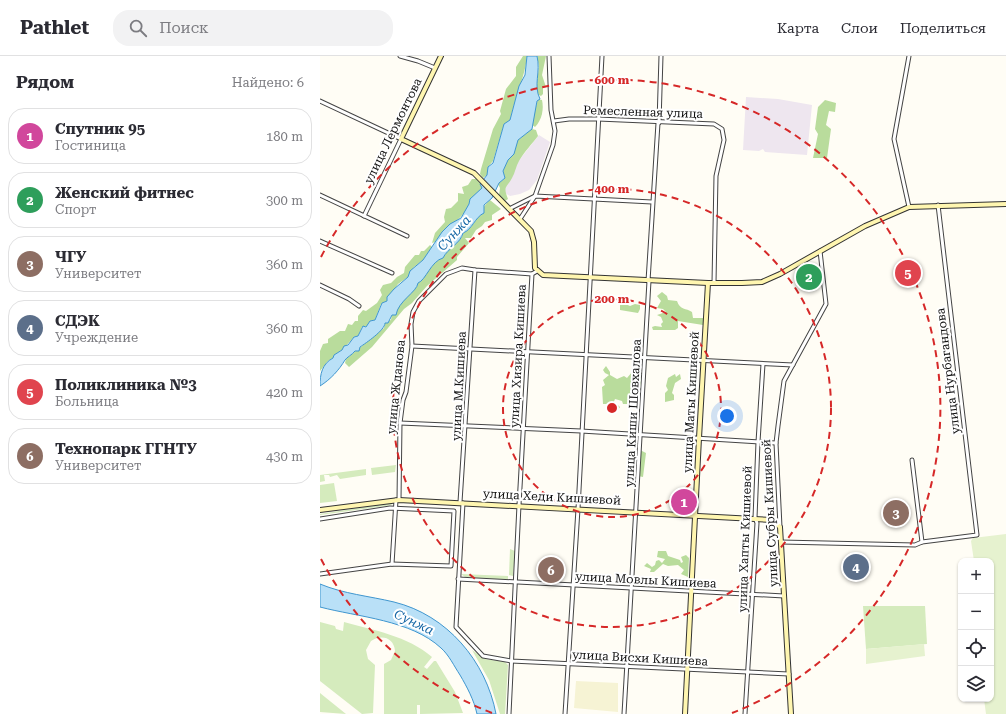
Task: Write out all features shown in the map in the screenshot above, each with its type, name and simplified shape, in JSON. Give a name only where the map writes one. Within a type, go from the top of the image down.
[{"type":"street","points":[[400,56],[435,68]]},
{"type":"street","name":"улица Лермонтова","points":[[364,216],[441,56]]},
{"type":"street","points":[[520,219],[535,196],[553,145],[554,122],[551,110],[550,56]]},
{"type":"street","points":[[565,714],[578,509],[602,56]]},
{"type":"street","name":"улица Киши Шовхалова","points":[[624,714],[661,56]]},
{"type":"street","points":[[909,56],[894,139],[909,207]]},
{"type":"street","points":[[320,101],[401,139]]},
{"type":"street","name":"Ремесленная улица","points":[[554,122],[569,119],[598,119],[717,125],[722,129],[724,136],[716,176],[714,282]]},
{"type":"street","name":"улица Хизира Кишиева","points":[[401,139],[474,173],[520,219],[534,238],[534,265],[537,271],[532,274],[509,714]]},
{"type":"street","points":[[320,195],[407,236]]},
{"type":"street","points":[[509,209],[535,196],[652,202]]},
{"type":"street","points":[[537,271],[543,275],[648,281],[708,283],[762,282],[865,226],[909,207],[1006,204]]},
{"type":"street","name":"улица Нурбагандова","points":[[922,542],[977,535],[938,205]]},
{"type":"street","points":[[320,241],[392,273]]},
{"type":"street","name":"улица Субры Кишиевой","points":[[791,714],[776,443],[784,381],[826,304],[820,251]]},
{"type":"street","name":"улица Жданова","points":[[392,564],[395,509],[397,500],[400,423],[412,346],[411,324],[413,312],[419,301],[446,274],[462,268],[475,270]]},
{"type":"street","points":[[475,270],[532,274]]},
{"type":"street","name":"улица М.Кишиева","points":[[475,270],[465,426],[456,627],[480,654],[490,659]]},
{"type":"street","name":"улица Маты Кишиевой","points":[[686,714],[698,438],[708,283]]},
{"type":"street","points":[[320,285],[349,299],[359,306]]},
{"type":"street","points":[[412,346],[585,356],[793,365]]},
{"type":"street","name":"улица Хапты Кишиевой","points":[[745,714],[757,523],[755,518],[763,364]]},
{"type":"street","points":[[400,423],[640,434],[776,443]]},
{"type":"street","points":[[781,542],[916,545],[922,542],[912,460]]},
{"type":"street","name":"улица Хеди Кишиевой","points":[[320,510],[397,500],[462,502],[755,518],[772,520],[780,526]]},
{"type":"street","points":[[320,519],[395,509],[454,511],[451,566]]},
{"type":"street","points":[[320,574],[392,564],[451,566],[459,568]]},
{"type":"street","name":"улица Мовлы Кишиева","points":[[458,579],[631,590],[784,596]]},
{"type":"street","name":"улица Висхи Кишиева","points":[[490,659],[789,674]]},
{"type":"shaded area","points":[[746,97],[778,99],[812,105],[807,155],[765,152],[763,149],[759,151],[743,150]]},
{"type":"shaded area","points":[[539,135],[550,142],[537,180],[529,190],[510,196],[503,192],[504,187],[516,164]]},
{"type":"shaded area","points":[[576,681],[618,683],[618,712],[574,708]]},
{"type":"green space","points":[[523,56],[527,56],[526,64],[510,121],[504,124],[493,161],[488,167],[487,175],[483,178],[480,174],[481,169],[493,129],[501,114],[500,111],[506,89],[516,76],[516,67]]},
{"type":"green space","points":[[537,56],[546,56],[542,75],[546,87],[543,88],[543,94],[541,96],[537,94],[536,91],[539,66]]},
{"type":"green space","points":[[538,99],[542,100],[543,111],[541,118],[535,127],[531,124]]},
{"type":"green space","points":[[825,100],[836,103],[835,112],[829,111],[826,125],[831,129],[827,158],[813,158],[818,134],[815,129],[818,107]]},
{"type":"green space","points":[[532,129],[536,130],[538,136],[523,154],[518,163],[506,188],[508,199],[505,201],[499,195],[500,188],[498,184],[505,178],[503,171],[518,140]]},
{"type":"green space","points":[[472,179],[476,179],[482,185],[482,188],[470,200],[461,217],[435,242],[432,243],[435,233],[445,222],[444,217],[446,209],[451,208],[458,201],[458,193],[464,194],[462,187],[468,185]]},
{"type":"green space","points":[[490,200],[501,209],[492,215],[492,220],[485,222],[476,230],[471,238],[465,238],[469,243],[457,257],[457,260],[427,286],[412,303],[404,309],[372,347],[349,367],[345,363],[346,359],[384,328],[385,322],[391,320],[392,314],[406,296],[415,289],[431,267],[462,237],[463,233],[475,222],[483,208]]},
{"type":"green space","points":[[430,245],[432,247],[423,260],[414,267],[408,277],[398,284],[387,301],[381,304],[375,320],[370,321],[367,326],[362,327],[358,336],[355,336],[342,350],[333,356],[333,358],[328,361],[320,371],[320,351],[323,344],[328,343],[328,339],[340,331],[345,331],[348,324],[352,325],[355,321],[358,321],[358,316],[363,310],[366,311],[377,303],[382,295],[380,290],[383,285],[391,283],[404,273],[405,267],[415,255],[419,255],[421,251],[424,251]]},
{"type":"green space","points":[[662,292],[667,296],[668,300],[677,301],[681,307],[692,312],[693,318],[703,318],[703,325],[678,321],[678,328],[675,330],[653,330],[652,327],[662,327],[661,324],[663,322],[661,317],[657,315],[666,312],[663,309],[657,308],[661,301],[657,296]]},
{"type":"green space","points":[[623,303],[630,306],[635,304],[640,305],[638,313],[620,310],[620,305]]},
{"type":"green space","points":[[606,366],[610,372],[610,375],[617,379],[624,376],[627,378],[632,372],[635,375],[641,372],[643,382],[640,386],[640,394],[636,395],[636,399],[627,404],[623,404],[622,401],[615,399],[613,404],[617,404],[620,407],[615,414],[610,411],[612,407],[610,404],[603,404],[602,387],[605,385],[603,380],[609,375],[603,370]]},
{"type":"green space","points":[[675,374],[676,377],[680,374],[681,379],[675,383],[672,393],[674,395],[674,400],[665,402],[665,393],[668,390],[666,386],[668,378]]},
{"type":"green space","points":[[642,451],[646,453],[643,477],[638,476],[640,452]]},
{"type":"green space","points":[[396,465],[395,472],[372,475],[371,468]]},
{"type":"green space","points":[[366,469],[366,475],[340,479],[337,475],[330,477],[329,475],[324,475],[325,481],[320,482],[320,475]]},
{"type":"green space","points":[[334,483],[337,501],[320,503],[320,485]]},
{"type":"green space","points":[[390,503],[392,505],[320,515],[320,514]]},
{"type":"green space","points":[[1006,534],[1006,714],[986,714],[984,702],[994,702],[994,558],[974,558],[971,541],[973,538]]},
{"type":"green space","points":[[510,549],[515,551],[513,576],[509,575]]},
{"type":"green space","points":[[658,551],[666,551],[668,556],[680,560],[681,563],[683,562],[681,557],[686,555],[689,558],[688,577],[681,574],[684,570],[678,565],[668,566],[663,564],[654,572],[650,572],[651,569],[644,566],[647,563],[652,567],[655,565],[656,561],[659,560],[662,563],[665,559],[657,557]]},
{"type":"green space","points":[[461,574],[508,576],[508,580],[465,577]]},
{"type":"green space","points":[[863,606],[925,606],[927,644],[866,649]]},
{"type":"green space","points":[[320,622],[335,626],[336,629],[343,631],[344,622],[367,628],[401,639],[423,650],[432,657],[424,667],[427,669],[434,661],[436,661],[455,692],[463,713],[420,714],[420,705],[417,705],[417,714],[384,714],[384,664],[391,660],[395,651],[390,640],[387,638],[379,638],[371,641],[366,650],[368,659],[375,665],[373,713],[362,714],[320,681]]},
{"type":"green space","points":[[924,644],[925,656],[866,664],[866,649]]},
{"type":"green space","points":[[472,650],[485,659],[505,662],[508,665],[505,714],[500,714],[489,680]]},
{"type":"green space","points":[[320,693],[346,714],[320,712]]},
{"type":"water","name":"Сунжа","points":[[527,56],[537,56],[538,62],[537,89],[540,99],[537,101],[532,129],[518,140],[514,154],[508,160],[503,171],[505,178],[499,183],[492,198],[484,205],[484,213],[478,217],[469,229],[463,233],[460,240],[443,258],[432,266],[424,278],[400,305],[396,315],[392,315],[388,323],[385,323],[379,333],[360,347],[359,351],[355,351],[347,358],[334,374],[320,386],[321,373],[326,363],[342,350],[344,346],[348,345],[354,337],[358,336],[363,326],[366,327],[370,321],[375,320],[382,303],[387,301],[387,297],[394,289],[408,277],[410,271],[423,260],[442,232],[450,224],[461,218],[469,204],[470,199],[482,188],[480,184],[487,175],[488,167],[493,163],[504,124],[510,120],[519,86],[525,75]]},
{"type":"water","name":"Сунжа","points":[[320,584],[338,590],[394,602],[413,608],[447,629],[461,643],[483,676],[491,695],[496,714],[477,714],[470,694],[451,661],[441,648],[429,639],[400,625],[320,607]]},
{"type":"place","name":"Поликлиника №3","points":[[908,273]]},
{"type":"place","name":"Женский фитнес","points":[[809,277]]},
{"type":"place","name":"Спутник 95","points":[[684,502]]},
{"type":"place","name":"ЧГУ","points":[[896,513]]},
{"type":"place","name":"СДЭК","points":[[856,567]]},
{"type":"place","name":"Технопарк ГГНТУ","points":[[551,570]]}]
